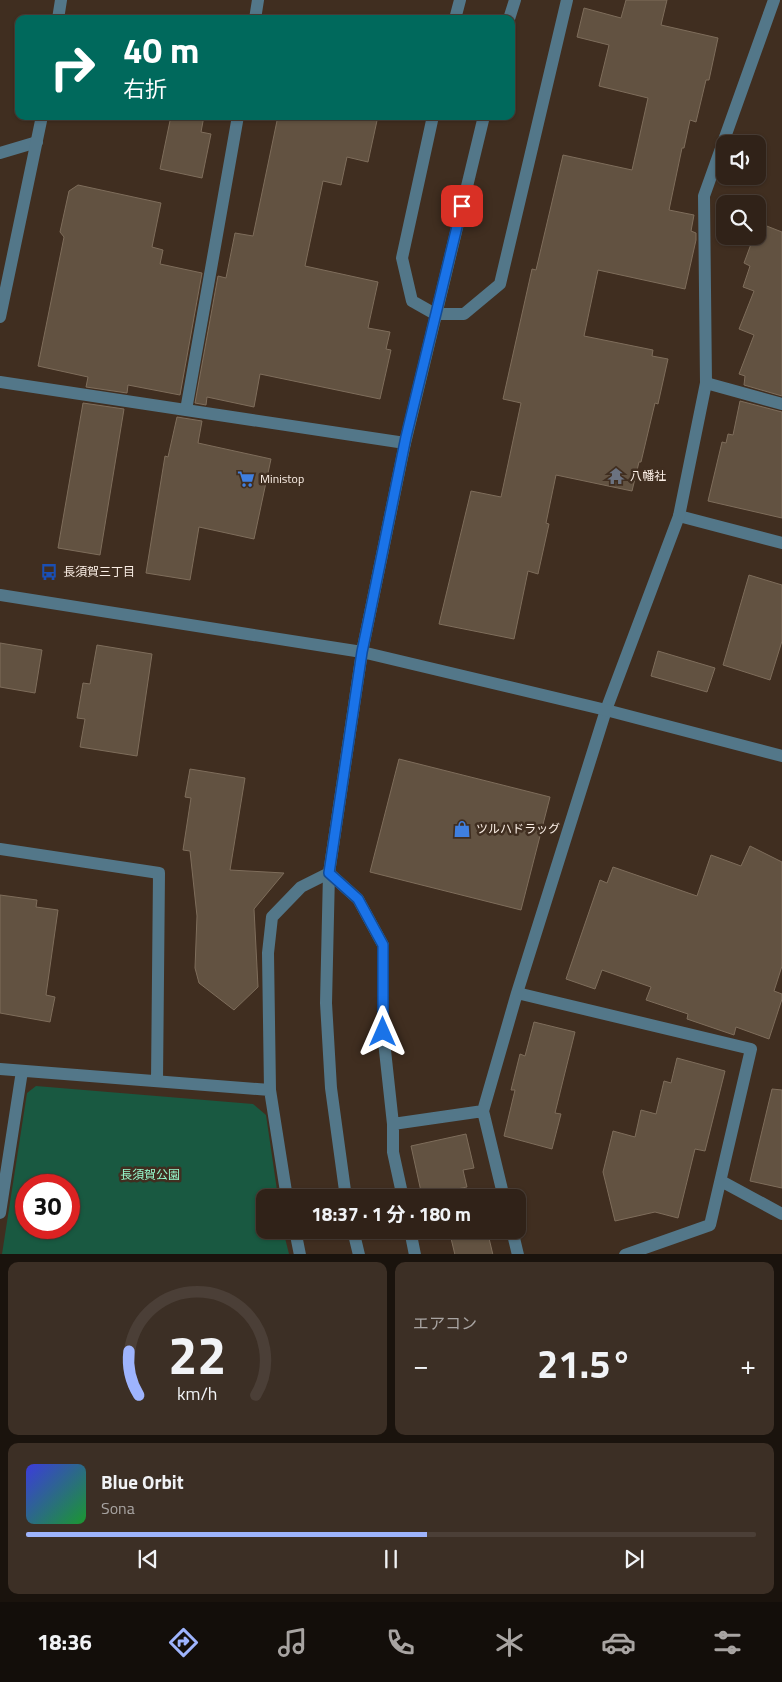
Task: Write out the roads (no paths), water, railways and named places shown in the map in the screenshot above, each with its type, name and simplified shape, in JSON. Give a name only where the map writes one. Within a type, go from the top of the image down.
[{"type":"street","points":[[59,15],[61,0]]},
{"type":"street","points":[[256,15],[258,0]]},
{"type":"street","points":[[457,15],[460,0]]},
{"type":"street","points":[[510,15],[515,0]]},
{"type":"street","points":[[433,120],[402,258],[412,301],[435,314],[464,314],[500,284],[567,0]]},
{"type":"street","points":[[502,1189],[483,1111],[517,993],[606,710],[679,516],[706,383],[704,196],[774,0]]},
{"type":"street","points":[[0,317],[41,120]]},
{"type":"street","points":[[186,410],[237,120]]},
{"type":"street","points":[[345,1189],[331,1088],[326,1003],[329,873],[362,652],[405,443],[483,120]]},
{"type":"street","points":[[0,153],[37,142]]},
{"type":"street","points":[[0,382],[405,443]]},
{"type":"street","points":[[706,383],[782,404]]},
{"type":"street","points":[[679,516],[782,543]]},
{"type":"street","points":[[0,595],[362,652],[606,710],[782,756]]},
{"type":"street","points":[[0,849],[159,873],[157,1081]]},
{"type":"street","points":[[286,1189],[270,1090],[268,953],[272,917],[301,887],[329,873]]},
{"type":"street","points":[[329,873],[358,899],[383,945],[383,1032],[394,1124],[393,1152],[401,1189]]},
{"type":"street","points":[[517,993],[751,1049],[710,1225],[625,1254]]},
{"type":"street","points":[[0,1069],[270,1090]]},
{"type":"street","points":[[0,1213],[22,1071]]},
{"type":"street","points":[[394,1124],[483,1111]]},
{"type":"street","points":[[721,1181],[782,1214]]},
{"type":"street","points":[[296,1239],[300,1254]]},
{"type":"street","points":[[355,1239],[359,1254]]},
{"type":"street","points":[[412,1239],[415,1254]]},
{"type":"street","points":[[514,1239],[518,1254]]},
{"type":"place","name":"八幡社","points":[[616,476]]},
{"type":"place","name":"Ministop","points":[[246,479]]},
{"type":"place","name":"長須賀三丁目","points":[[49,572]]},
{"type":"place","name":"ツルハドラッグ","points":[[462,829]]},
{"type":"park label","name":"長須賀公園","points":[[150,1175]]}]
